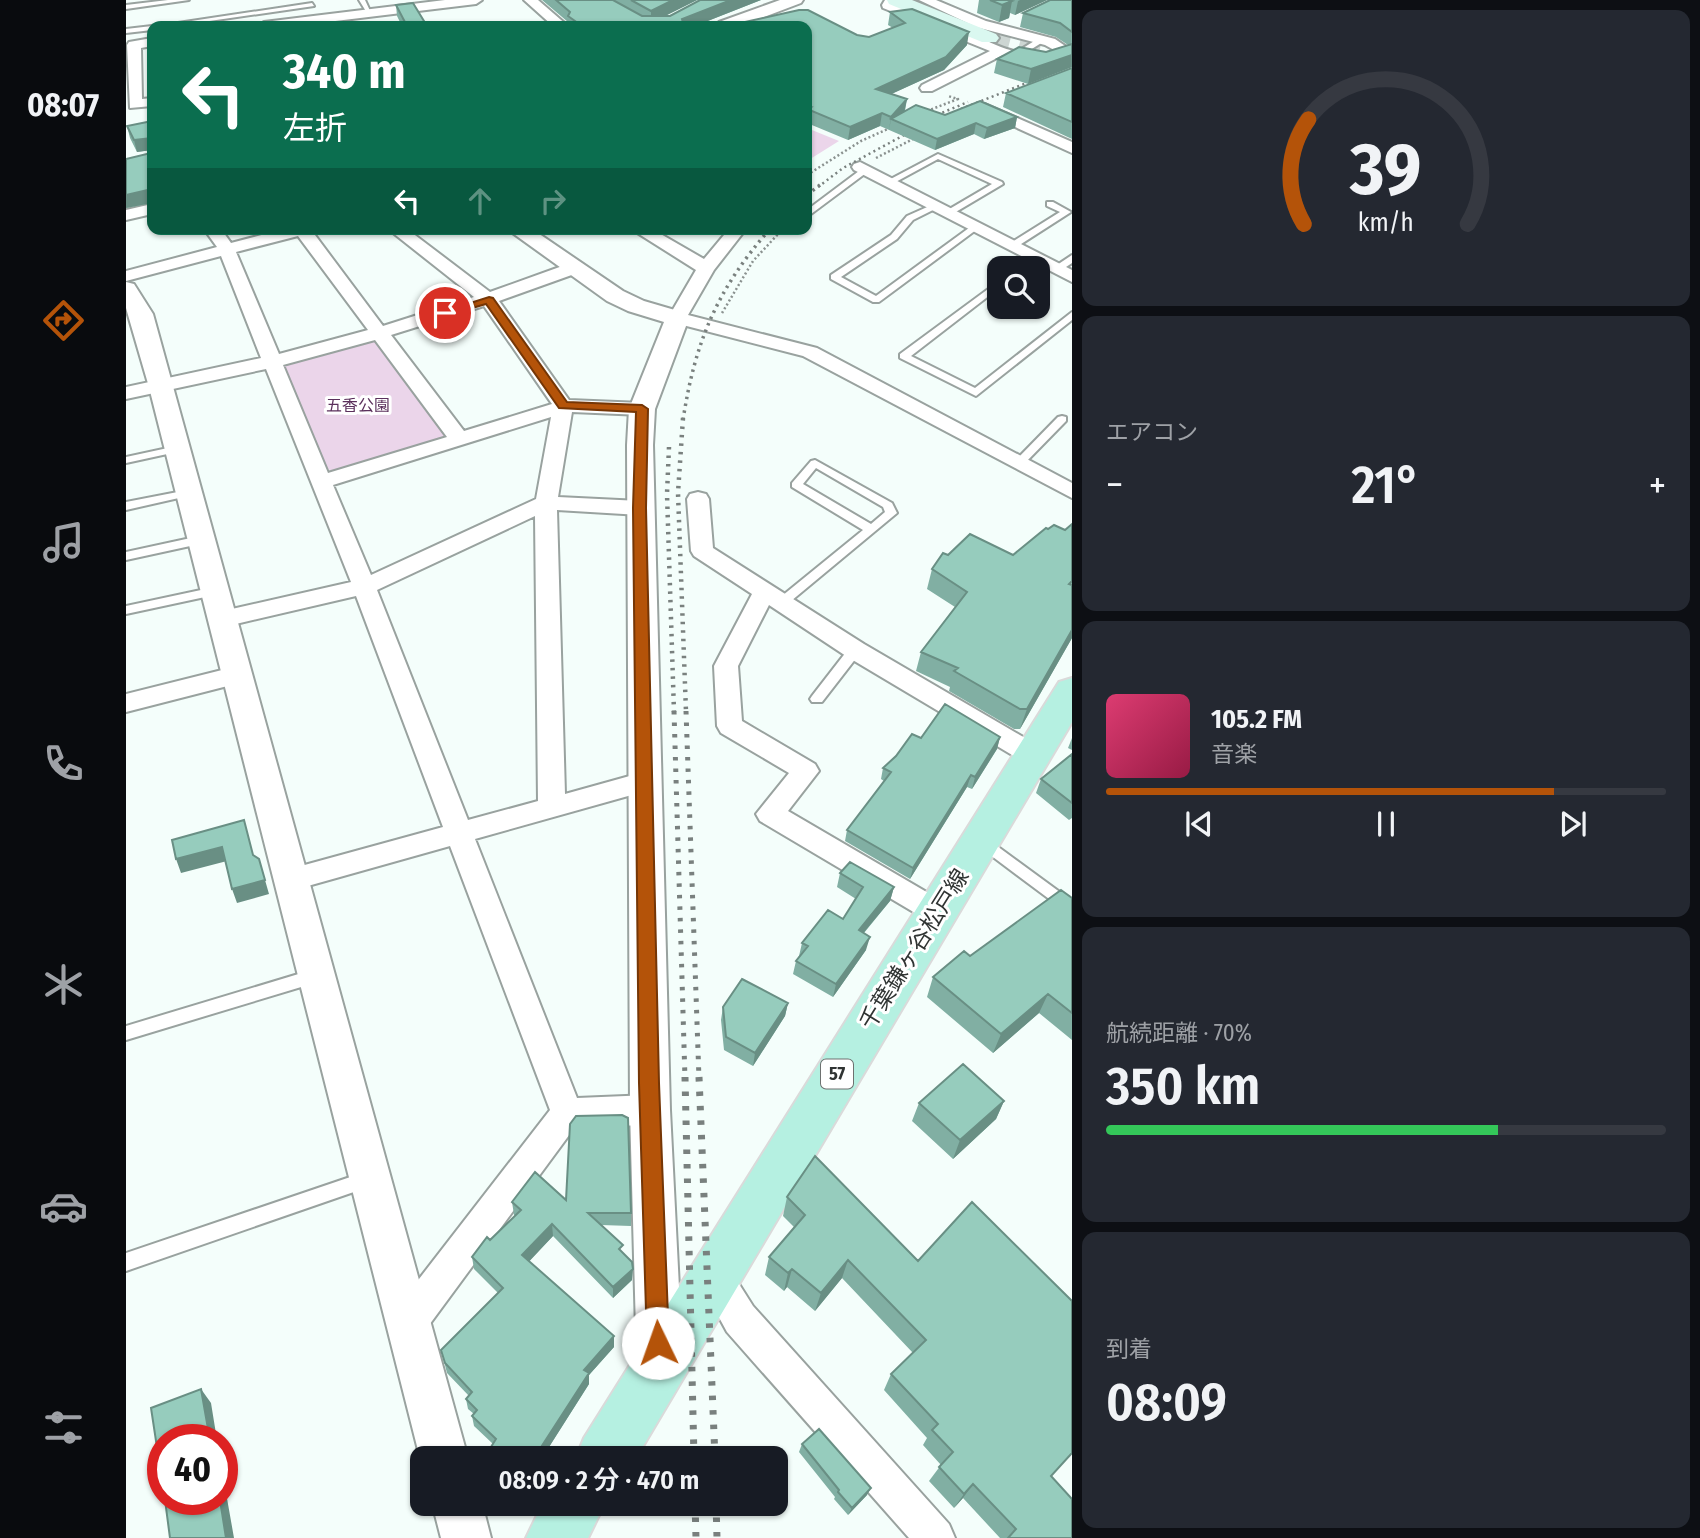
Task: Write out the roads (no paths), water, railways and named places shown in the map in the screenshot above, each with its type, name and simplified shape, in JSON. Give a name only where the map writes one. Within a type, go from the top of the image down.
[{"type":"main road","points":[[896,0],[1001,41]]},
{"type":"main road","points":[[902,0],[1001,41]]},
{"type":"main road","name":"千葉鎌ヶ谷松戸線","points":[[611,1446],[1072,691]]},
{"type":"main road","points":[[555,1538],[568,1516]]},
{"type":"street","points":[[307,21],[365,6],[476,0]]},
{"type":"street","points":[[530,0],[555,21]]},
{"type":"street","points":[[746,21],[764,16],[795,0]]},
{"type":"street","points":[[891,0],[888,5],[1001,41],[1042,60],[1068,50]]},
{"type":"street","points":[[925,0],[981,24],[1001,41],[1042,40],[1068,50]]},
{"type":"street","points":[[927,88],[1001,41],[1025,17]]},
{"type":"street","points":[[130,46],[130,106]]},
{"type":"street","points":[[1007,98],[984,107],[1072,148]]},
{"type":"street","points":[[863,169],[1012,246],[1021,256]]},
{"type":"street","points":[[126,215],[147,210]]},
{"type":"street","points":[[126,276],[219,239],[256,235]]},
{"type":"street","points":[[307,235],[459,439]]},
{"type":"street","points":[[404,235],[489,300],[563,406],[545,503],[552,806]]},
{"type":"street","points":[[526,235],[624,301],[677,318],[810,352],[1072,492]]},
{"type":"street","points":[[649,235],[706,268]]},
{"type":"street","points":[[660,1367],[650,1111],[640,508],[642,409],[677,318],[706,268],[733,235]]},
{"type":"street","points":[[219,239],[364,586],[566,1113]]},
{"type":"street","points":[[126,393],[272,361],[378,332],[489,300],[574,268]]},
{"type":"street","points":[[126,289],[141,314],[161,387],[441,1446]]},
{"type":"street","points":[[322,482],[563,406],[642,409]]},
{"type":"street","points":[[698,499],[702,551],[855,650],[1033,755]]},
{"type":"street","points":[[219,605],[364,586],[545,503],[640,508]]},
{"type":"street","points":[[773,597],[726,666],[730,726],[806,771],[770,814],[937,912]]},
{"type":"street","points":[[126,704],[239,676]]},
{"type":"street","points":[[290,880],[644,782]]},
{"type":"street","points":[[566,1113],[650,1111]]},
{"type":"street","points":[[408,1323],[566,1113]]},
{"type":"street","points":[[715,1277],[740,1319],[935,1538]]},
{"type":"street","points":[[460,1516],[466,1538]]},
{"type":"lane","points":[[126,7],[186,0]]},
{"type":"lane","points":[[194,21],[311,3],[320,18]]},
{"type":"lane","points":[[126,31],[147,29]]},
{"type":"lane","points":[[1001,41],[1042,40]]},
{"type":"lane","points":[[889,182],[938,156],[999,184],[943,209],[911,218],[894,237],[834,277],[876,300],[976,227]]},
{"type":"lane","points":[[812,210],[863,169]]},
{"type":"lane","points":[[1012,246],[1067,212],[1051,204]]},
{"type":"lane","points":[[1064,273],[1072,258]]},
{"type":"lane","points":[[987,293],[904,356],[976,393],[1072,315]]},
{"type":"lane","points":[[1018,463],[1062,419]]},
{"type":"lane","points":[[126,460],[177,449]]},
{"type":"lane","points":[[773,597],[871,529],[891,513],[888,505],[815,463],[796,485],[871,529]]},
{"type":"lane","points":[[126,506],[188,493]]},
{"type":"lane","points":[[126,556],[201,540]]},
{"type":"lane","points":[[126,610],[219,605]]},
{"type":"lane","points":[[817,699],[855,650]]},
{"type":"lane","points":[[981,840],[1072,910]]},
{"type":"lane","points":[[126,1033],[315,976]]},
{"type":"lane","points":[[126,1262],[369,1179]]},
{"type":"tunnel","points":[[989,38],[1072,60]]},
{"type":"railway","points":[[961,109],[1072,65]]},
{"type":"railway","points":[[922,121],[968,102]]},
{"type":"railway","points":[[818,187],[843,168],[919,127]]},
{"type":"railway","points":[[812,191],[820,185]]},
{"type":"railway","points":[[683,420],[694,366],[711,318],[736,273],[765,235]]},
{"type":"railway","points":[[683,418],[678,493],[686,712]]},
{"type":"railway","points":[[669,447],[667,494],[674,712]]},
{"type":"railway","points":[[674,711],[685,1079]]},
{"type":"railway","points":[[686,711],[699,1079]]},
{"type":"railway","points":[[685,1077],[694,1446]]},
{"type":"railway","points":[[699,1077],[714,1446]]},
{"type":"railway","points":[[695,1516],[696,1538]]},
{"type":"railway","points":[[716,1516],[717,1538]]},
{"type":"park label","name":"五香公園","points":[[358,405]]}]
